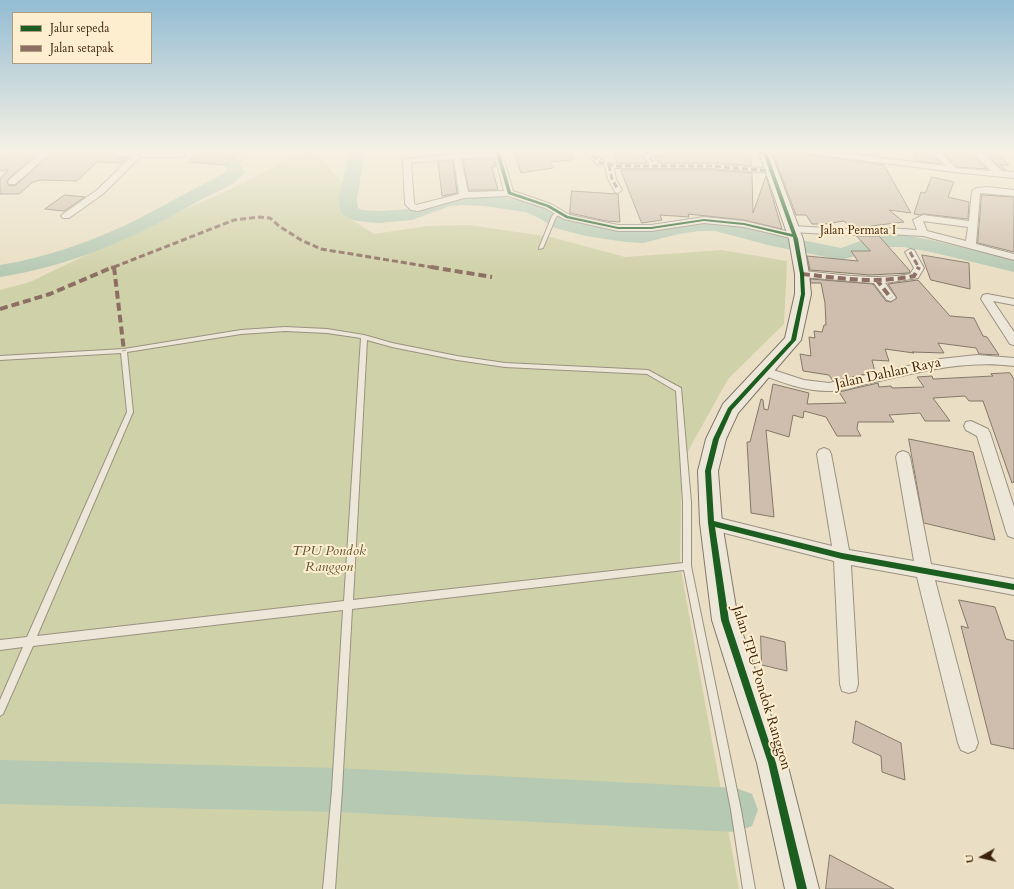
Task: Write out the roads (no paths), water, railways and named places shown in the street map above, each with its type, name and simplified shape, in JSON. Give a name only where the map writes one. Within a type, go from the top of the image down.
[{"type":"street","points":[[66,216],[101,191]]},
{"type":"street","name":"Jalan Permata I","points":[[409,191],[410,204],[414,208],[464,195],[509,194],[548,206],[557,214],[618,228],[651,228],[704,220],[744,224],[795,234],[887,231],[923,233],[1014,257]]},
{"type":"street","name":"Jalan TPU Pondok Ranggon","points":[[779,191],[795,234],[801,266],[803,294],[793,340],[730,409],[716,439],[708,471],[711,523],[725,620],[772,763],[802,889]]},
{"type":"street","points":[[971,245],[976,191]]},
{"type":"street","points":[[1000,191],[1014,193]]},
{"type":"street","points":[[923,233],[918,220],[923,218],[974,225]]},
{"type":"street","points":[[801,266],[876,279],[904,279],[914,276],[919,268],[910,252]]},
{"type":"street","points":[[876,279],[891,298]]},
{"type":"street","points":[[1014,302],[987,297],[987,301],[1010,328],[1014,341]]},
{"type":"street","name":"Jalan Dahlan Raya","points":[[764,371],[792,382],[829,387],[964,359],[997,359],[1014,362]]},
{"type":"street","points":[[971,426],[983,433],[1014,531]]},
{"type":"street","points":[[824,454],[842,556],[849,684]]},
{"type":"street","points":[[903,457],[924,570],[968,743]]},
{"type":"street","points":[[711,523],[842,556],[1014,587]]},
{"type":"lane","points":[[541,248],[550,224],[557,214]]},
{"type":"lane","points":[[0,358],[124,351],[240,332],[285,329],[327,331],[364,337],[392,345],[450,357],[505,365],[648,372],[679,390],[687,502],[688,566],[736,810],[748,889]]},
{"type":"lane","points":[[329,889],[337,790],[364,337]]},
{"type":"lane","points":[[0,711],[130,412],[124,351]]},
{"type":"lane","points":[[0,645],[688,566]]},
{"type":"waterway","points":[[0,271],[34,265],[101,243],[145,223],[203,191]]},
{"type":"waterway","points":[[349,191],[348,199],[349,210],[357,215],[378,217],[412,214],[447,201],[462,199],[484,200],[529,207],[546,214],[562,224],[593,232],[625,236],[643,237],[678,228],[699,225],[715,225],[772,240],[841,254],[859,249],[868,244],[885,241],[903,241],[931,246],[1014,266]]},
{"type":"waterway","points":[[0,782],[337,790],[736,810]]},
{"type":"park label","name":"TPU Pondok Ranggon","points":[[329,560]]}]
